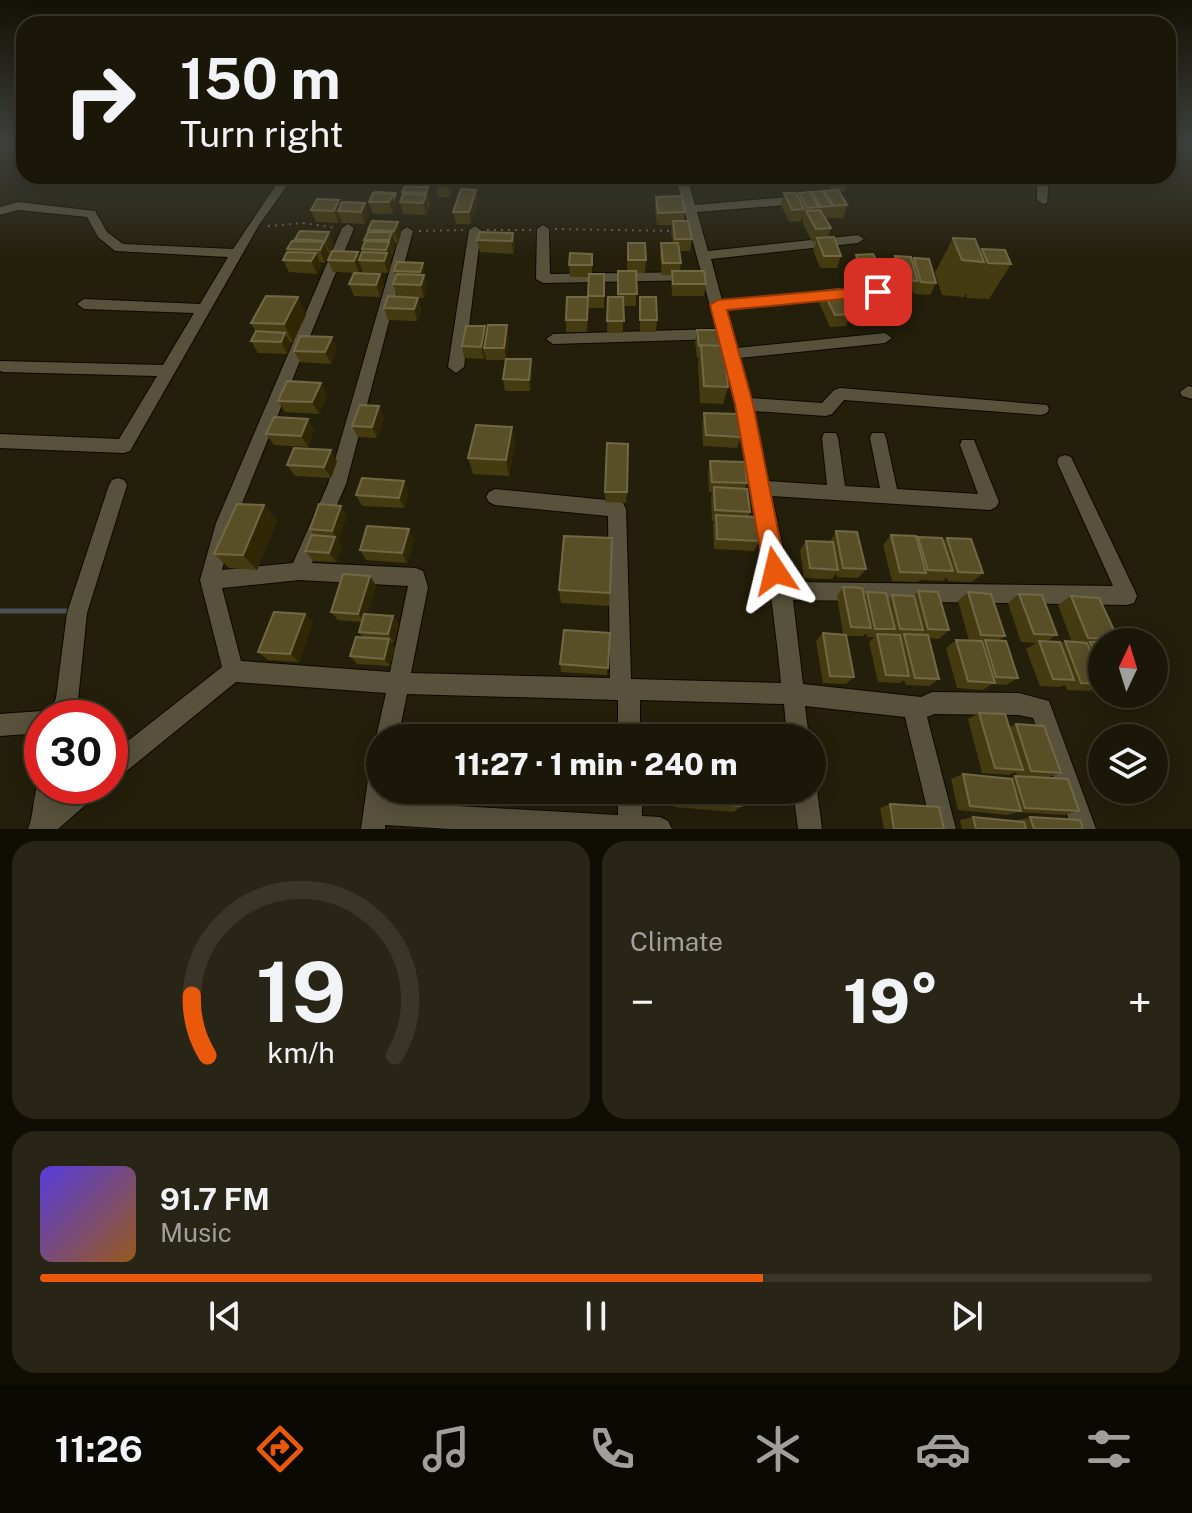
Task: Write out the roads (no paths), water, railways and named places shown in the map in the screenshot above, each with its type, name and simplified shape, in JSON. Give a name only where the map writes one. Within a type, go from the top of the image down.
[{"type":"street","points":[[0,441],[124,446],[236,253],[283,184]]},
{"type":"street","points":[[319,194],[324,184]]},
{"type":"street","points":[[683,184],[744,404],[782,591],[796,724]]},
{"type":"street","points":[[1043,184],[1043,200]]},
{"type":"street","points":[[691,209],[818,199]]},
{"type":"street","points":[[0,211],[18,206],[91,214],[102,234],[120,248],[236,253]]},
{"type":"street","points":[[233,671],[210,580],[225,523],[348,228]]},
{"type":"street","points":[[543,229],[543,279],[709,276]]},
{"type":"street","points":[[456,367],[475,230]]},
{"type":"street","points":[[299,571],[337,484],[407,231]]},
{"type":"street","points":[[705,256],[858,239]]},
{"type":"street","points":[[718,305],[878,292]]},
{"type":"street","points":[[84,304],[204,309]]},
{"type":"street","points":[[553,339],[725,334]]},
{"type":"street","points":[[730,354],[885,338]]},
{"type":"street","points":[[3,366],[168,371]]},
{"type":"street","points":[[744,404],[826,410],[840,394],[1041,409]]},
{"type":"street","points":[[830,438],[837,492]]},
{"type":"street","points":[[878,438],[890,496]]},
{"type":"street","points":[[761,488],[990,502],[968,445]]},
{"type":"street","points":[[782,591],[1127,596],[1065,462]]},
{"type":"street","points":[[67,700],[77,613],[118,485]]},
{"type":"street","points":[[495,497],[617,509],[628,724]]},
{"type":"street","points":[[210,580],[299,571],[416,577],[418,587],[390,724]]},
{"type":"street","points":[[128,756],[233,671],[397,683],[792,694],[923,708],[932,703],[1019,704],[1041,709],[1084,829]]},
{"type":"street","points":[[913,707],[944,829]]},
{"type":"street","points":[[0,725],[24,723]]},
{"type":"street","points":[[42,827],[45,804]]},
{"type":"street","points":[[42,827],[69,804]]},
{"type":"street","points":[[630,804],[630,827]]},
{"type":"street","points":[[807,804],[810,829]]},
{"type":"street","points":[[375,821],[660,829]]},
{"type":"waterway","points":[[0,611],[70,611]]}]
